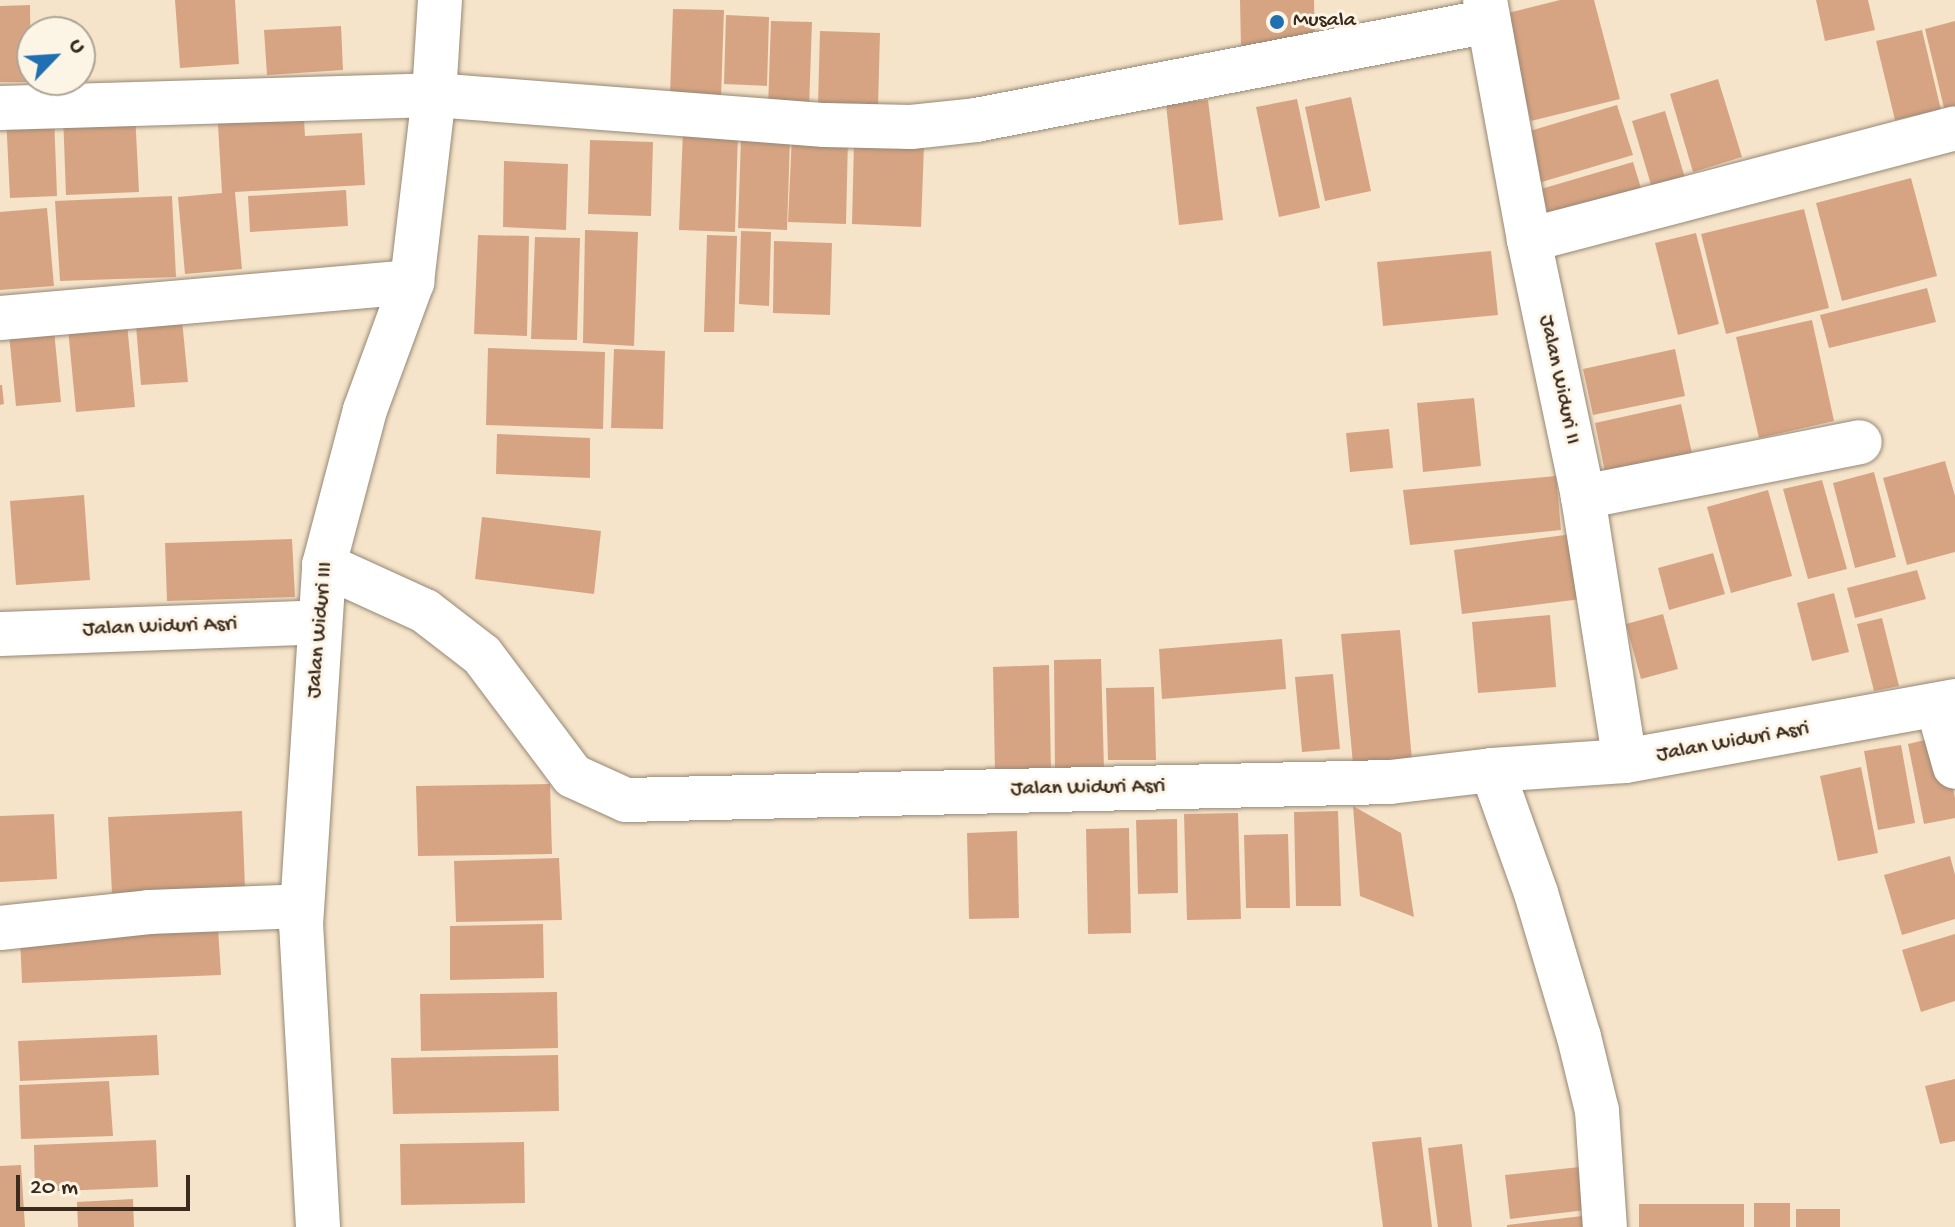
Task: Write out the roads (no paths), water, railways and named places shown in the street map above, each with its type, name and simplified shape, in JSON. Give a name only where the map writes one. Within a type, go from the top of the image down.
[{"type":"street","name":"Jalan Widuri III","points":[[318,1227],[302,906],[324,565],[365,410],[412,282],[434,95],[440,0]]},
{"type":"street","points":[[0,108],[434,95],[825,125],[911,127],[976,120],[1487,11]]},
{"type":"street","name":"Jalan Widuri II","points":[[1487,11],[1529,240],[1583,497],[1625,761]]},
{"type":"street","points":[[1529,240],[1955,128]]},
{"type":"street","points":[[0,318],[412,282]]},
{"type":"street","points":[[1583,497],[1860,442]]},
{"type":"street","name":"Jalan Widuri Asri","points":[[324,565],[425,611],[482,655],[573,776],[626,800],[1390,782],[1492,770],[1625,761],[1946,704]]},
{"type":"street","name":"Jalan Widuri Asri","points":[[0,634],[320,622]]},
{"type":"street","points":[[1946,704],[1955,767]]},
{"type":"street","points":[[1492,770],[1536,893],[1579,1037],[1597,1111],[1605,1227]]},
{"type":"street","points":[[0,928],[149,912],[302,906]]},
{"type":"place","name":"Musala","points":[[1277,22]]}]
